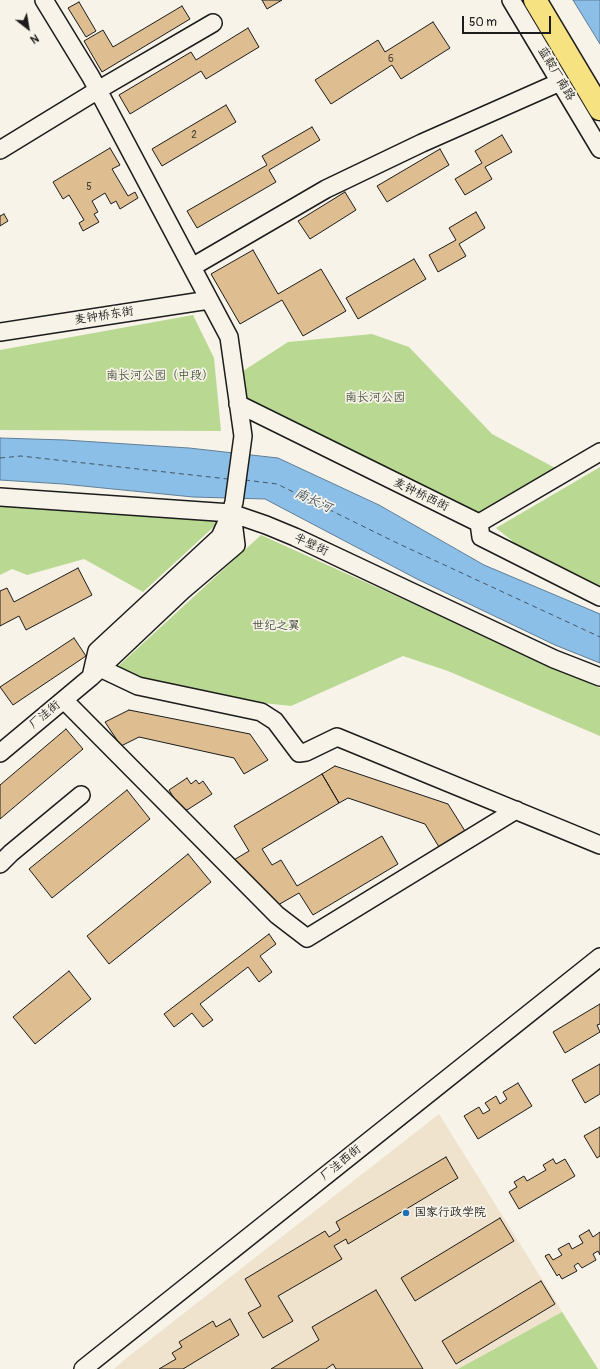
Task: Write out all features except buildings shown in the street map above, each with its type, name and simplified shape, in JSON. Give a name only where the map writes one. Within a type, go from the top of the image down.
[{"type":"highway","name":"蓝靛厂南路","points":[[534,0],[600,109]]},
{"type":"street","points":[[44,0],[98,90],[229,337],[242,436],[233,507]]},
{"type":"street","name":"蓝靛厂南路","points":[[511,0],[600,149]]},
{"type":"street","points":[[0,150],[98,90],[213,23]]},
{"type":"street","points":[[192,267],[326,189],[422,143],[560,82]]},
{"type":"street","name":"麦钟桥东街","points":[[0,332],[209,300]]},
{"type":"street","name":"麦钟桥西街","points":[[238,404],[478,523]]},
{"type":"street","points":[[600,452],[478,523],[481,537],[600,597]]},
{"type":"street","name":"半壁街","points":[[0,497],[233,507],[266,525],[295,537],[554,659],[600,677]]},
{"type":"street","name":"厂洼街","points":[[0,753],[95,673],[182,591],[236,545],[233,507]]},
{"type":"street","points":[[95,673],[138,686],[261,712],[275,721],[299,753],[306,752],[337,737],[600,845]]},
{"type":"street","points":[[64,700],[276,915],[307,938],[516,810]]},
{"type":"street","points":[[0,864],[11,853],[82,795]]},
{"type":"street","name":"厂洼西街","points":[[83,1369],[600,957]]},
{"type":"shaded area","name":"国家行政学院","points":[[439,1114],[598,1369],[114,1369],[124,1360]]},
{"type":"green space","name":"南长河公园（中段）","points":[[193,315],[214,358],[221,431],[0,430],[0,350]]},
{"type":"green space","name":"南长河公园","points":[[372,334],[409,347],[492,434],[557,469],[476,516],[242,398],[240,373],[288,342]]},
{"type":"green space","points":[[600,467],[600,598],[570,587],[496,528]]},
{"type":"green space","points":[[0,504],[220,521],[143,592],[84,559],[27,575],[12,569],[0,575]]},
{"type":"green space","name":"世纪之翼","points":[[261,535],[600,688],[600,736],[448,671],[403,656],[291,706],[133,689],[114,670]]},
{"type":"green space","points":[[562,1312],[598,1369],[458,1369]]},
{"type":"water","points":[[573,0],[600,0],[600,44]]},
{"type":"water","name":"南长河","points":[[0,438],[65,440],[189,448],[278,458],[379,505],[484,565],[600,614],[600,663],[555,645],[417,579],[265,499],[193,497],[63,484],[0,480]]},
{"type":"ferry route","points":[[0,458],[21,456],[228,479]]},
{"type":"ferry route","points":[[245,480],[277,484],[397,543],[600,637]]},
{"type":"place","name":"国家行政学院","points":[[406,1213]]}]
